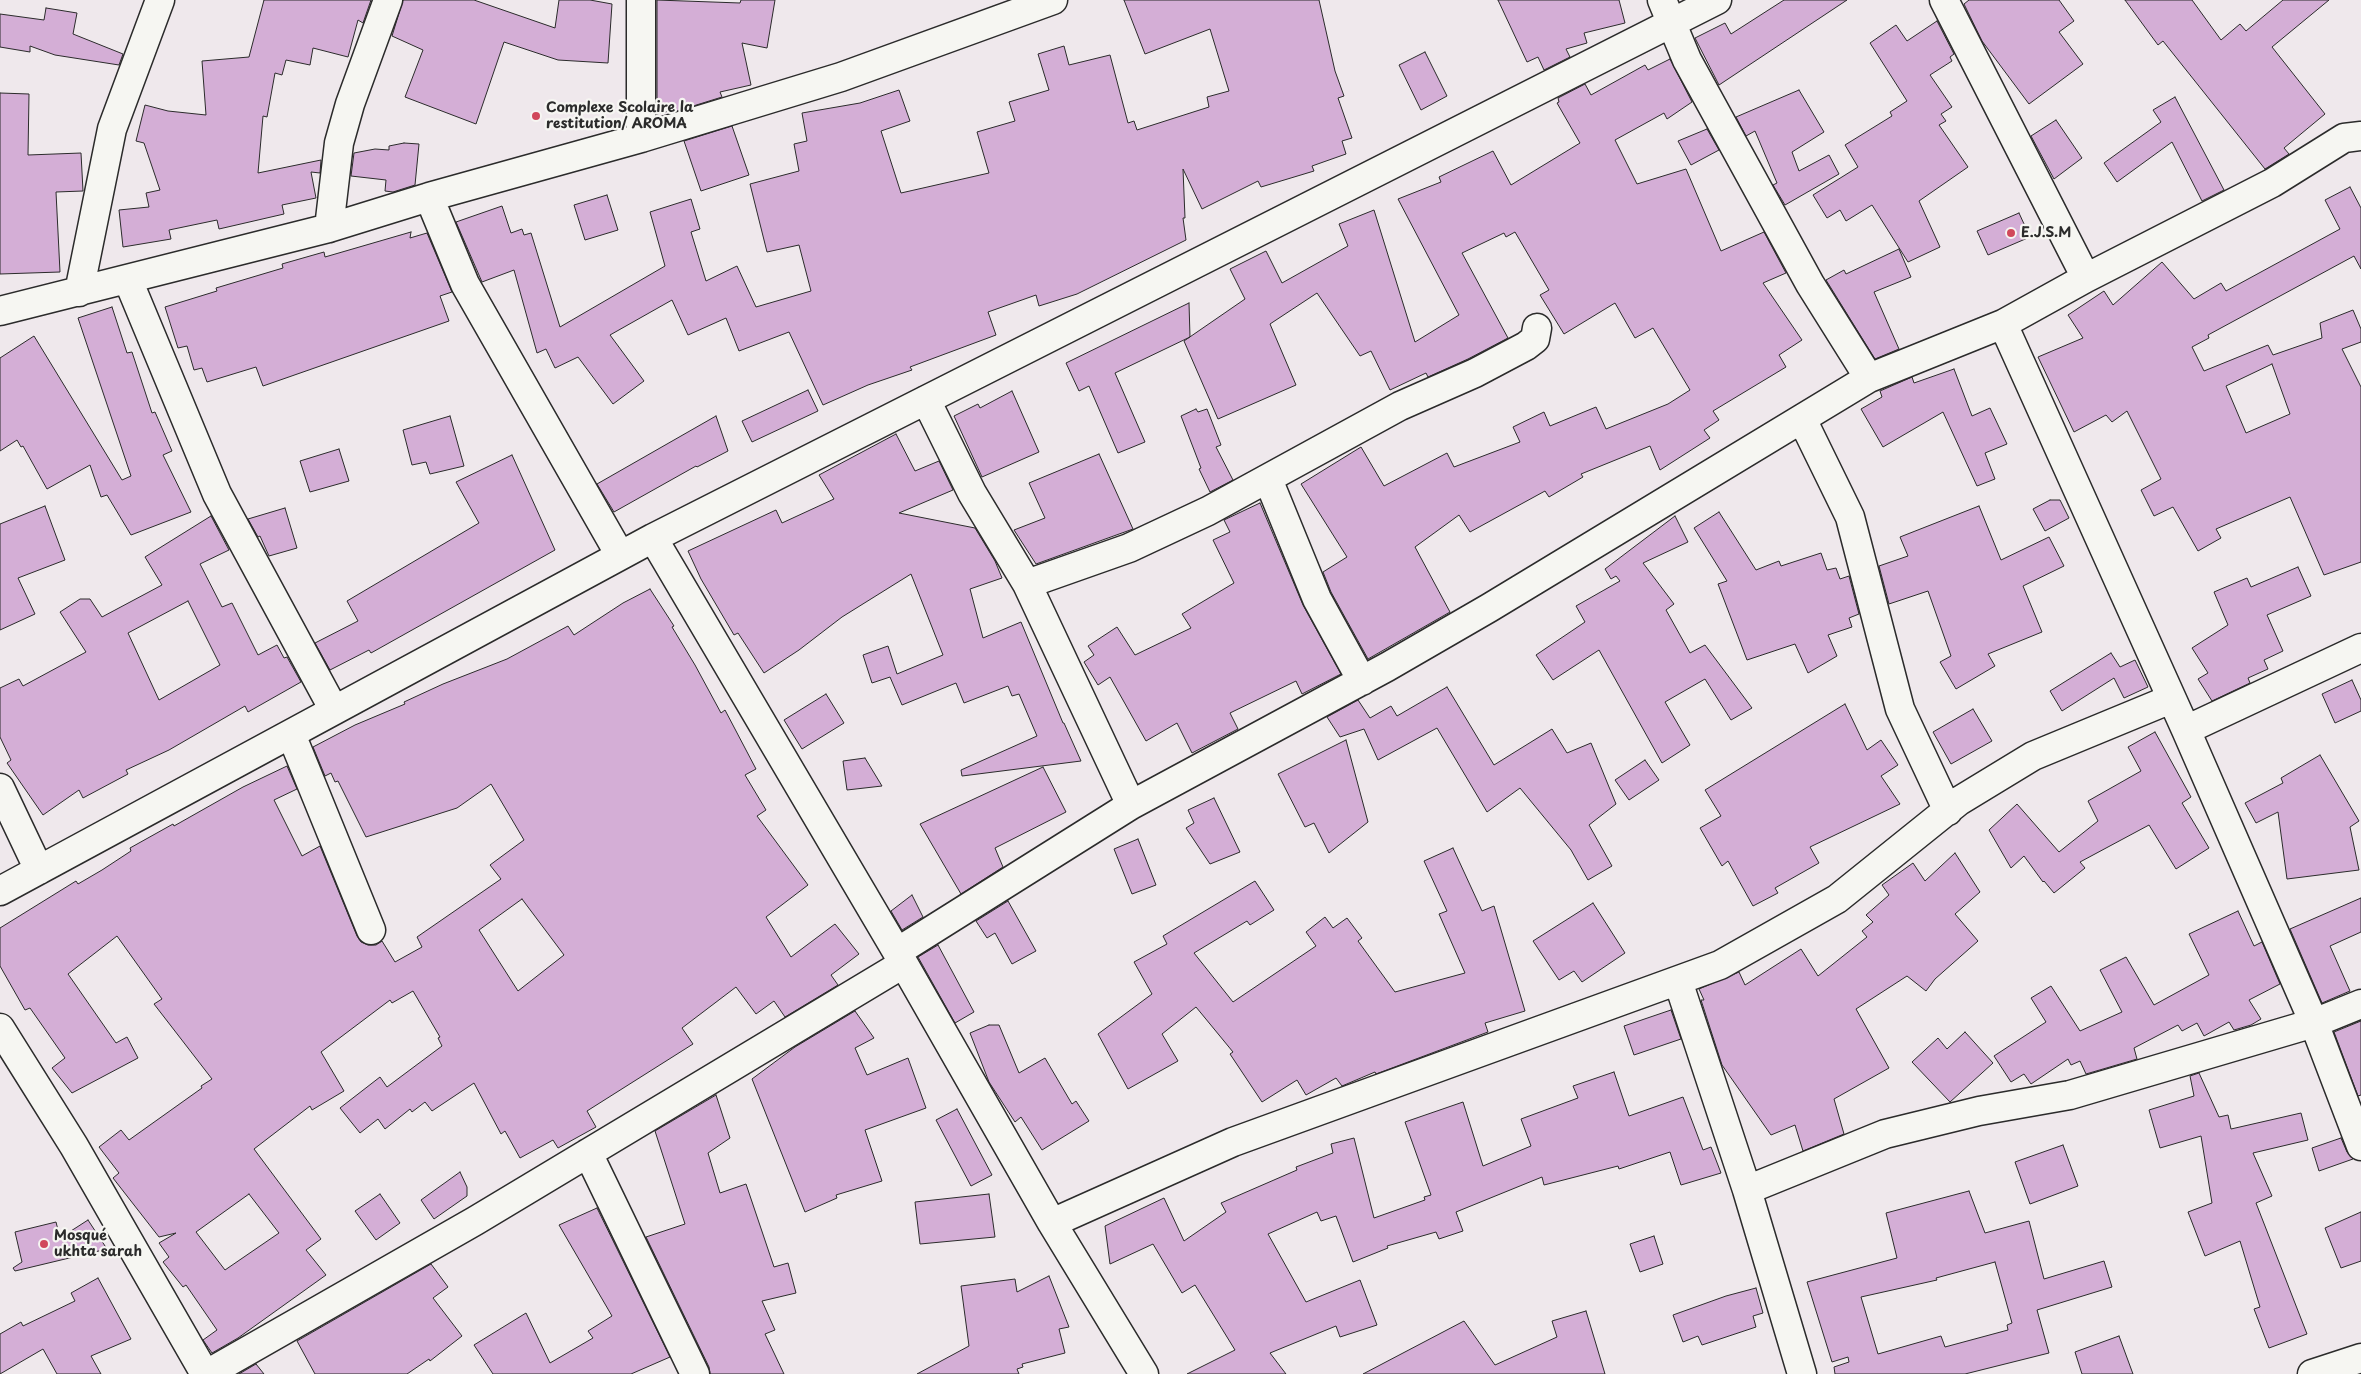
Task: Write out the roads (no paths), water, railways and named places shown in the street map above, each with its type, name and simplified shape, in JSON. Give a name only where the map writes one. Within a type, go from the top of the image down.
[{"type":"street","points":[[78,292],[112,129],[160,0]]},
{"type":"street","points":[[329,228],[339,143],[350,104],[388,0]]},
{"type":"street","points":[[641,0],[641,138]]},
{"type":"street","points":[[0,311],[329,228],[429,197],[641,138],[841,77],[1053,0]]},
{"type":"street","points":[[0,891],[620,555],[926,400],[1667,12],[1718,0]]},
{"type":"street","points":[[1944,0],[2086,278]]},
{"type":"street","points":[[1667,12],[1687,60],[1810,284],[1870,378]]},
{"type":"street","points":[[0,1028],[74,1146],[206,1374],[475,1221],[588,1153],[900,958],[1131,805],[1362,680],[1489,608],[1870,378],[2003,324],[2086,278],[2272,183],[2344,138],[2361,136]]},
{"type":"street","points":[[429,197],[465,284],[620,555]]},
{"type":"street","points":[[128,280],[217,494],[334,710]]},
{"type":"street","points":[[2003,324],[2186,730],[2314,1024],[2361,1146]]},
{"type":"street","points":[[1027,584],[1129,548],[1268,479],[1400,406],[1475,373],[1526,346],[1535,339],[1537,328]]},
{"type":"street","points":[[926,400],[972,493],[1027,584],[1131,805]]},
{"type":"street","points":[[1802,419],[1850,517],[1900,709],[1948,811]]},
{"type":"street","points":[[1268,479],[1317,599],[1362,680]]},
{"type":"street","points":[[653,538],[900,958],[1052,1223],[1144,1374]]},
{"type":"street","points":[[2186,730],[2361,648]]},
{"type":"street","points":[[1052,1223],[1233,1142],[1720,965],[1838,899],[1960,801],[2033,756],[2171,698]]},
{"type":"street","points":[[291,734],[371,930]]},
{"type":"street","points":[[0,788],[39,870]]},
{"type":"street","points":[[1678,980],[1747,1190],[1802,1374]]},
{"type":"street","points":[[1747,1190],[1885,1134],[1979,1111],[2070,1095],[2314,1024],[2361,1004]]},
{"type":"street","points":[[588,1153],[695,1374]]},
{"type":"street","points":[[2312,1374],[2361,1358]]},
{"type":"place","name":"Complexe Scolaire la restitution/ AROMA","points":[[536,116]]},
{"type":"place","name":"E.J.S.M","points":[[2011,233]]},
{"type":"place","name":"Mosqué ukhta sarah","points":[[44,1244]]}]
